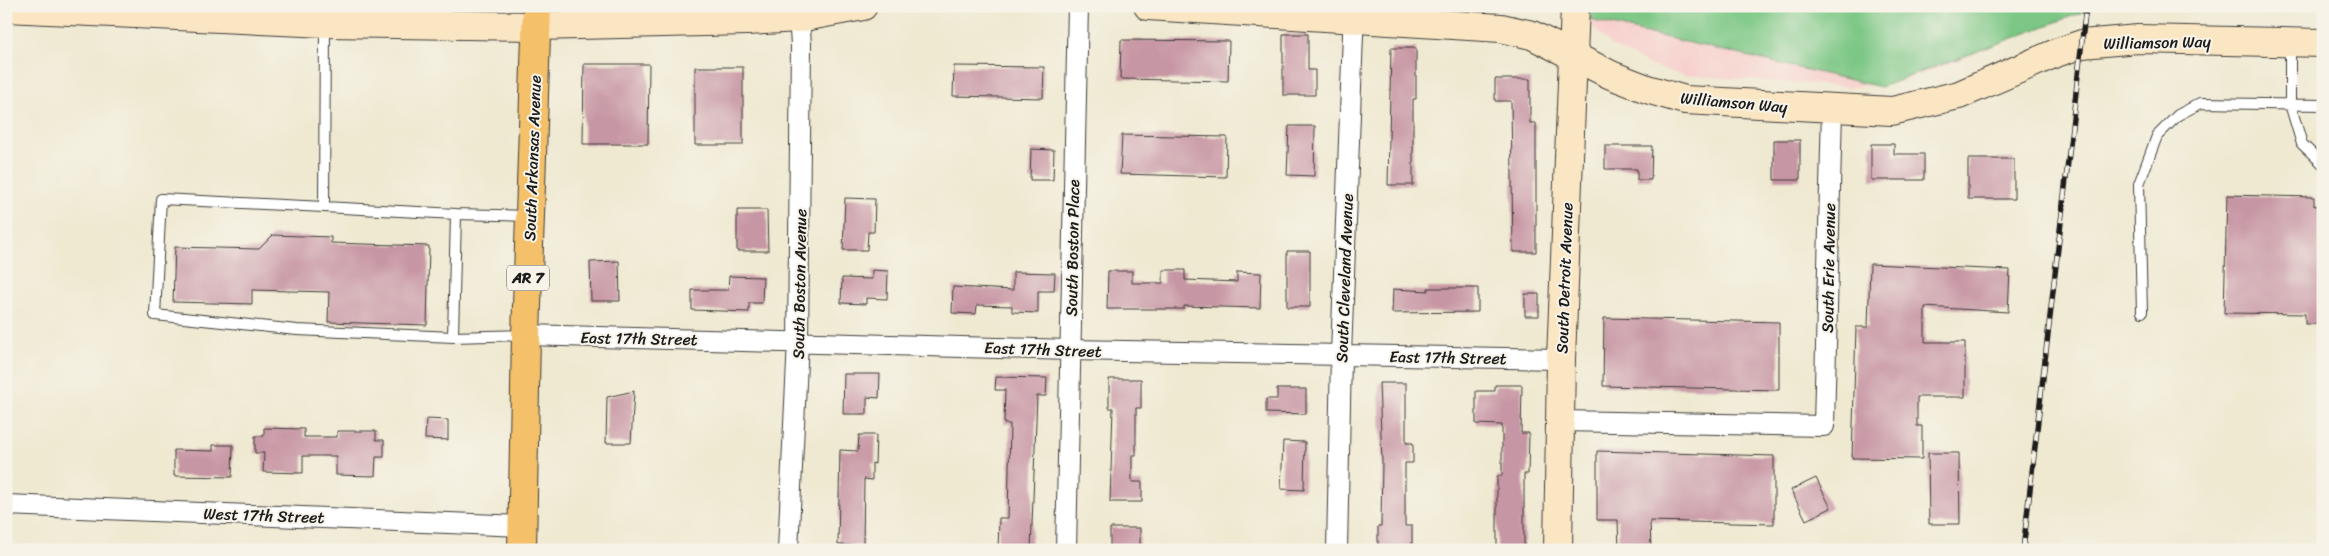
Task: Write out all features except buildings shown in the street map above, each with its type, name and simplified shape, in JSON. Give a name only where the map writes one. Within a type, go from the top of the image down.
[{"type":"highway","name":"South Arkansas Avenue","points":[[522,538],[526,335],[537,16]]},
{"type":"street","points":[[6,8],[325,23],[537,16],[799,18],[863,6]]},
{"type":"street","name":"South Boston Place","points":[[1066,550],[1078,6]]},
{"type":"street","name":"Williamson Way","points":[[1148,6],[1354,13],[1501,28],[1532,36],[1611,75],[1647,90],[1685,100],[1892,111],[1924,105],[1959,95],[2056,53],[2082,44],[2111,40],[2323,43]]},
{"type":"street","name":"South Detroit Avenue","points":[[1558,550],[1561,359],[1575,6]]},
{"type":"street","name":"South Cleveland Avenue","points":[[1337,550],[1341,355],[1354,13]]},
{"type":"street","name":"South Boston Avenue","points":[[788,550],[798,341],[802,44],[799,18]]},
{"type":"street","name":"South Erie Avenue","points":[[1560,421],[1824,426],[1832,109]]},
{"type":"street","name":"East 17th Street","points":[[526,335],[1070,350],[1561,359]]},
{"type":"street","name":"West 17th Street","points":[[6,505],[522,538]]},
{"type":"lane","points":[[324,207],[325,23]]},
{"type":"lane","points":[[2290,42],[2290,104],[2302,144],[2323,164]]},
{"type":"lane","points":[[2142,312],[2139,184],[2157,136],[2178,116],[2201,103],[2323,105]]},
{"type":"lane","points":[[526,335],[453,337],[297,330],[155,315],[161,199],[530,216]]},
{"type":"lane","points":[[453,337],[456,214]]},
{"type":"shaded area","points":[[1586,6],[2077,6],[1946,66],[1890,84],[1850,87],[1682,75],[1652,66],[1610,45],[1585,19]]},
{"type":"green space","points":[[1591,6],[2083,6],[2083,12],[1881,87],[1590,20]]},
{"type":"railway","points":[[2023,550],[2086,6]]}]
